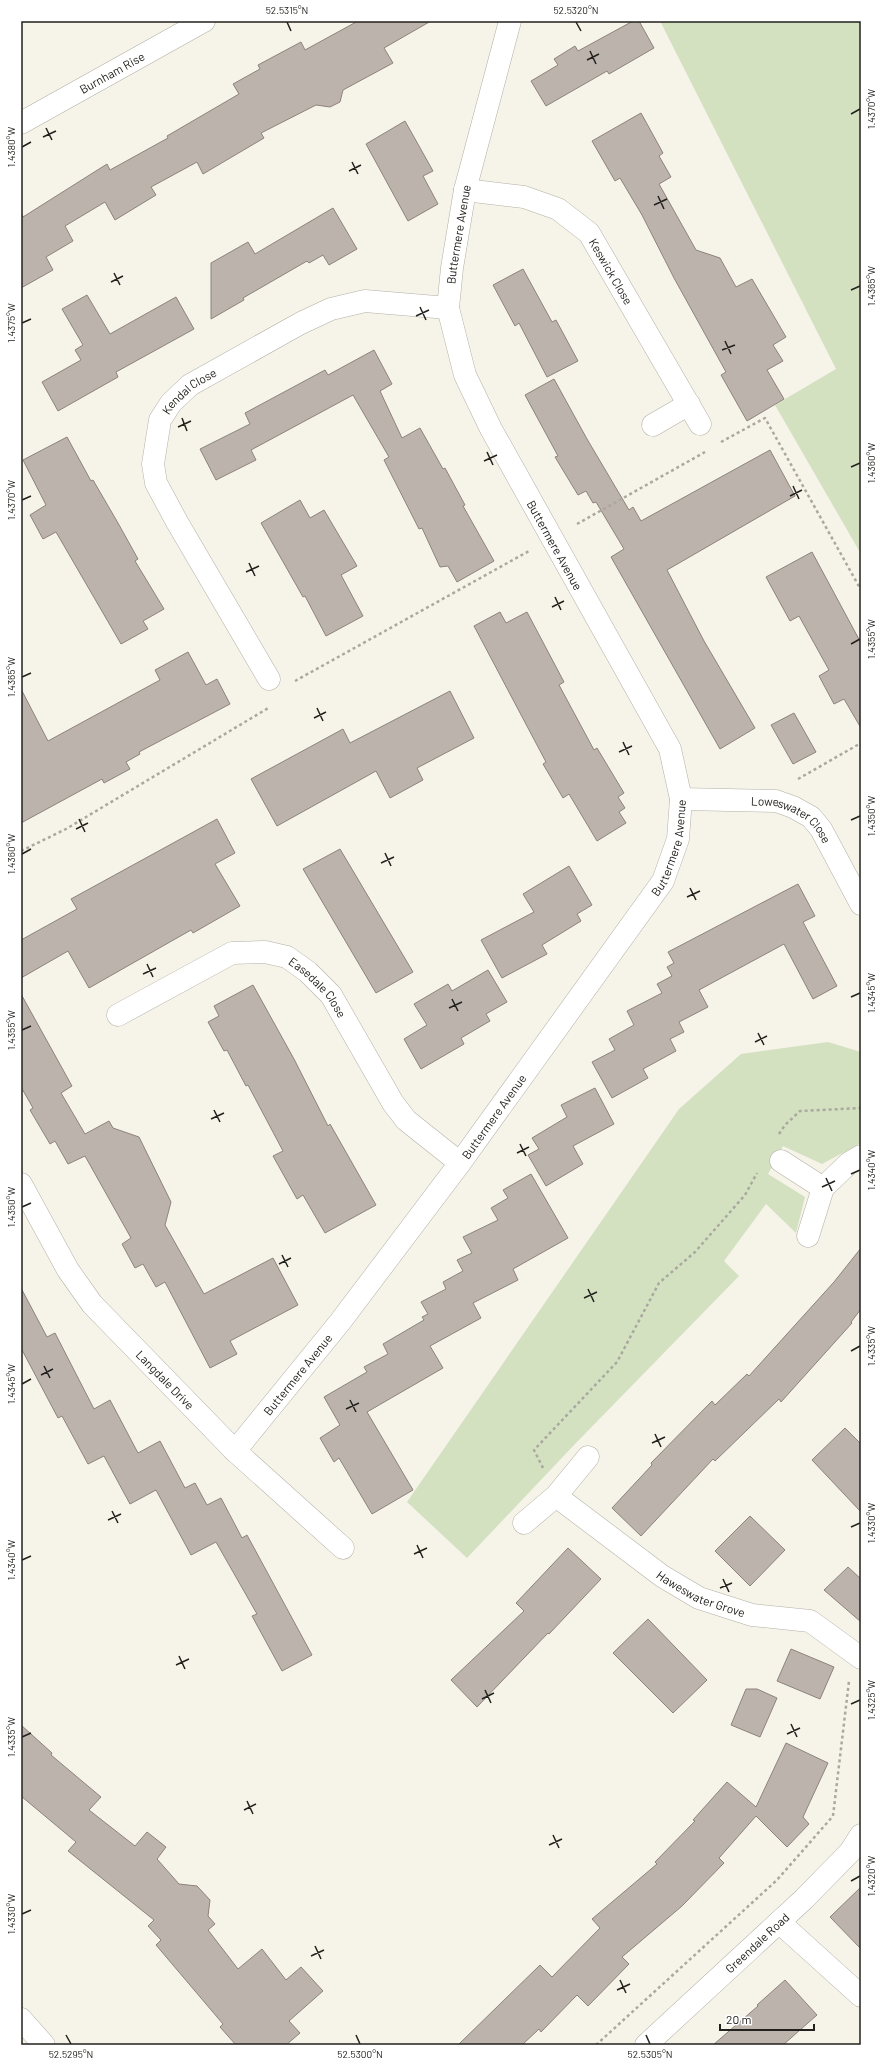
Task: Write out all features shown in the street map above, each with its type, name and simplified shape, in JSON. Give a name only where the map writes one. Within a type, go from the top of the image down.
[{"type":"street","name":"Burnham Rise","points":[[21,123],[204,21]]},
{"type":"street","name":"Buttermere Avenue","points":[[235,1451],[340,1322],[460,1163],[663,881],[678,839],[682,799],[670,749],[491,429],[465,375],[448,308],[452,268],[465,190],[510,21]]},
{"type":"street","name":"Keswick Close","points":[[465,190],[524,197],[558,209],[588,233],[700,424]]},
{"type":"street","name":"Kendal Close","points":[[273,685],[177,522],[156,483],[153,464],[160,420],[171,403],[190,385],[301,323],[331,309],[365,300],[448,308]]},
{"type":"street","points":[[653,425],[689,404]]},
{"type":"street","name":"Loweswater Close","points":[[682,799],[776,801],[793,807],[811,817],[821,830],[861,904]]},
{"type":"street","name":"Easedale Close","points":[[118,1015],[232,953],[264,952],[287,958],[308,972],[332,995],[393,1103],[406,1120],[460,1163]]},
{"type":"street","points":[[808,1236],[823,1188],[849,1163],[861,1156]]},
{"type":"street","points":[[781,1161],[823,1188]]},
{"type":"street","name":"Langdale Drive","points":[[21,1184],[68,1270],[92,1304],[235,1451],[343,1548]]},
{"type":"street","points":[[524,1523],[556,1496],[588,1457]]},
{"type":"street","name":"Haweswater Grove","points":[[556,1496],[662,1576],[699,1598],[752,1615],[810,1621],[857,1654]]},
{"type":"street","name":"Greendale Road","points":[[646,2045],[779,1922],[844,1857],[861,1835]]},
{"type":"street","points":[[779,1922],[861,1996]]},
{"type":"street","points":[[21,2020],[44,2045]]},
{"type":"path","points":[[718,444],[765,418],[861,590]]},
{"type":"path","points":[[21,850],[66,829],[284,699],[273,685],[552,538],[712,448]]},
{"type":"path","points":[[759,800],[861,743]]},
{"type":"path","points":[[777,1137],[785,1124],[800,1111],[861,1108]]},
{"type":"path","points":[[556,1496],[534,1450],[617,1362],[659,1283],[694,1252],[735,1207],[745,1195],[759,1170]]},
{"type":"path","points":[[596,2045],[777,1880],[833,1816],[857,1654]]},
{"type":"green space","points":[[660,21],[861,21],[861,554],[775,405],[836,369]]},
{"type":"green space","points":[[828,1042],[861,1052],[861,1143],[822,1164],[783,1146],[768,1174],[805,1197],[796,1233],[766,1204],[724,1261],[739,1276],[575,1444],[467,1558],[407,1502],[679,1109],[741,1054]]},
{"type":"building","points":[[358,21],[431,21],[384,48],[393,63],[343,90],[340,102],[330,107],[316,105],[261,133],[264,138],[203,174],[197,162],[151,187],[156,195],[115,220],[105,202],[65,226],[73,241],[46,257],[53,270],[21,288],[21,212],[23,217],[107,164],[110,170],[168,138],[167,136],[239,94],[233,84],[260,69],[258,65],[301,42],[305,50]]},
{"type":"building","points":[[633,21],[639,21],[654,48],[609,74],[607,71],[546,106],[531,81],[558,65],[554,59],[575,46],[578,51]]},
{"type":"building","points":[[641,113],[663,153],[659,156],[671,177],[659,184],[696,250],[720,258],[736,287],[752,279],[786,337],[773,345],[783,361],[767,370],[784,399],[747,421],[721,375],[726,372],[674,278],[642,215],[620,178],[615,181],[592,141]]},
{"type":"building","points":[[405,121],[433,171],[423,176],[438,204],[408,221],[366,144]]},
{"type":"building","points":[[333,208],[357,249],[329,265],[323,255],[309,263],[307,261],[243,298],[244,300],[211,319],[211,263],[248,242],[255,254]]},
{"type":"building","points":[[523,269],[552,322],[556,320],[578,361],[547,377],[519,323],[515,326],[493,285]]},
{"type":"building","points":[[87,295],[110,334],[176,297],[194,329],[116,372],[118,377],[58,411],[42,382],[81,360],[75,350],[83,345],[62,309]]},
{"type":"building","points":[[374,350],[392,384],[380,391],[402,438],[420,428],[443,469],[445,468],[465,505],[463,506],[494,561],[457,582],[448,566],[440,567],[422,528],[419,529],[384,460],[389,457],[353,395],[251,450],[256,460],[216,480],[200,449],[250,424],[245,413],[325,370],[328,375]]},
{"type":"building","points":[[554,379],[629,510],[633,507],[641,521],[770,450],[795,496],[667,570],[704,641],[755,728],[720,749],[611,557],[624,549],[596,502],[593,503],[586,491],[578,495],[555,457],[558,456],[525,395]]},
{"type":"building","points":[[67,437],[91,481],[93,480],[118,523],[138,559],[135,561],[164,609],[143,621],[148,629],[121,644],[56,532],[43,539],[30,515],[46,505],[23,460]]},
{"type":"building","points":[[300,500],[310,518],[324,510],[357,566],[341,575],[363,616],[326,636],[305,596],[303,597],[261,523]]},
{"type":"building","points":[[812,552],[861,643],[861,728],[844,699],[834,704],[819,676],[829,670],[799,616],[790,621],[766,577]]},
{"type":"building","points":[[500,612],[506,623],[527,612],[564,682],[559,685],[594,750],[597,748],[624,793],[618,797],[625,808],[619,812],[626,823],[597,841],[569,794],[563,798],[543,764],[546,762],[474,626]]},
{"type":"building","points":[[188,652],[206,685],[217,679],[230,704],[139,752],[140,754],[126,762],[130,769],[104,783],[102,779],[21,823],[21,689],[48,741],[160,680],[155,670]]},
{"type":"building","points":[[450,691],[474,738],[417,768],[423,780],[390,798],[376,771],[277,826],[251,779],[343,729],[350,743]]},
{"type":"building","points":[[794,713],[816,752],[793,764],[771,725]]},
{"type":"building","points":[[217,819],[235,853],[215,864],[240,906],[193,933],[191,930],[89,988],[68,951],[21,978],[21,940],[77,909],[71,899]]},
{"type":"building","points":[[340,849],[413,972],[376,993],[303,869]]},
{"type":"building","points":[[569,866],[592,905],[577,914],[581,921],[542,945],[547,954],[502,978],[481,940],[534,912],[523,894]]},
{"type":"building","points":[[798,884],[815,916],[803,922],[837,986],[813,999],[784,944],[699,990],[708,1007],[679,1022],[684,1032],[670,1039],[676,1051],[643,1069],[648,1078],[612,1098],[592,1062],[615,1050],[609,1039],[634,1025],[627,1011],[662,993],[657,984],[672,976],[667,967],[674,963],[668,952]]},
{"type":"building","points":[[488,970],[507,1002],[486,1014],[490,1021],[461,1038],[464,1044],[421,1069],[404,1039],[427,1025],[414,1004],[448,984],[452,991]]},
{"type":"building","points":[[253,985],[294,1059],[328,1126],[330,1124],[376,1205],[325,1233],[303,1195],[297,1199],[273,1156],[283,1151],[248,1085],[246,1086],[227,1050],[224,1051],[208,1022],[219,1016],[214,1006]]},
{"type":"building","points":[[21,994],[72,1086],[61,1093],[85,1134],[109,1121],[113,1128],[139,1137],[171,1202],[165,1225],[204,1294],[273,1258],[298,1305],[230,1341],[237,1354],[210,1368],[165,1282],[156,1287],[143,1264],[135,1268],[122,1244],[131,1238],[85,1156],[68,1164],[55,1141],[50,1144],[30,1110],[33,1108],[21,1087]]},
{"type":"building","points":[[595,1088],[614,1124],[573,1146],[583,1164],[546,1186],[528,1155],[539,1149],[532,1138],[567,1117],[561,1105]]},
{"type":"building","points":[[531,1174],[568,1238],[513,1269],[518,1280],[473,1303],[481,1318],[430,1346],[443,1368],[367,1412],[413,1490],[372,1514],[339,1458],[334,1462],[320,1438],[340,1425],[324,1397],[367,1372],[364,1367],[388,1354],[383,1344],[424,1320],[422,1317],[428,1314],[421,1302],[446,1289],[443,1282],[463,1271],[457,1260],[472,1253],[463,1237],[498,1220],[491,1208],[508,1198],[503,1190]]},
{"type":"building","points":[[861,1248],[861,1309],[851,1322],[852,1323],[781,1402],[779,1399],[715,1461],[713,1459],[641,1536],[612,1508],[652,1465],[651,1463],[712,1401],[715,1405],[747,1374],[749,1376],[834,1282]]},
{"type":"building","points":[[21,1288],[47,1337],[55,1333],[94,1409],[110,1400],[138,1453],[160,1441],[185,1488],[195,1483],[207,1505],[221,1498],[242,1538],[247,1535],[312,1655],[282,1671],[252,1616],[257,1614],[216,1542],[191,1555],[156,1490],[130,1504],[104,1456],[88,1464],[62,1416],[58,1418],[21,1348]]},
{"type":"building","points":[[845,1428],[861,1444],[861,1512],[812,1460]]},
{"type":"building","points":[[750,1516],[785,1550],[750,1586],[715,1551]]},
{"type":"building","points":[[568,1548],[601,1579],[477,1707],[451,1680],[524,1611],[516,1603]]},
{"type":"building","points":[[848,1567],[861,1579],[861,1622],[824,1590]]},
{"type":"building","points":[[648,1619],[707,1680],[673,1713],[613,1653]]},
{"type":"building","points":[[791,1649],[834,1667],[820,1699],[777,1681]]},
{"type":"building","points":[[746,1689],[757,1689],[777,1698],[760,1737],[731,1725]]},
{"type":"building","points":[[21,1725],[52,1753],[51,1755],[101,1797],[89,1810],[135,1846],[147,1832],[166,1847],[157,1859],[179,1884],[197,1886],[210,1900],[208,1916],[215,1924],[208,1930],[238,1969],[262,1949],[286,1980],[301,1967],[323,1991],[289,2021],[300,2033],[286,2045],[236,2045],[220,2027],[223,2024],[156,1945],[161,1940],[148,1926],[154,1920],[68,1851],[76,1842],[21,1796]]},
{"type":"building","points":[[786,1743],[828,1763],[803,1817],[809,1824],[787,1847],[756,1816],[719,1858],[724,1863],[682,1906],[622,1957],[629,1964],[588,2006],[577,1995],[541,2032],[539,2029],[522,2045],[458,2045],[540,1965],[552,1977],[600,1928],[592,1919],[657,1864],[655,1862],[695,1821],[693,1820],[727,1782],[756,1807]]},
{"type":"building","points":[[861,1887],[861,1949],[830,1917]]},
{"type":"building","points":[[785,1980],[817,2015],[783,2045],[713,2045],[758,2006],[757,2005]]}]
